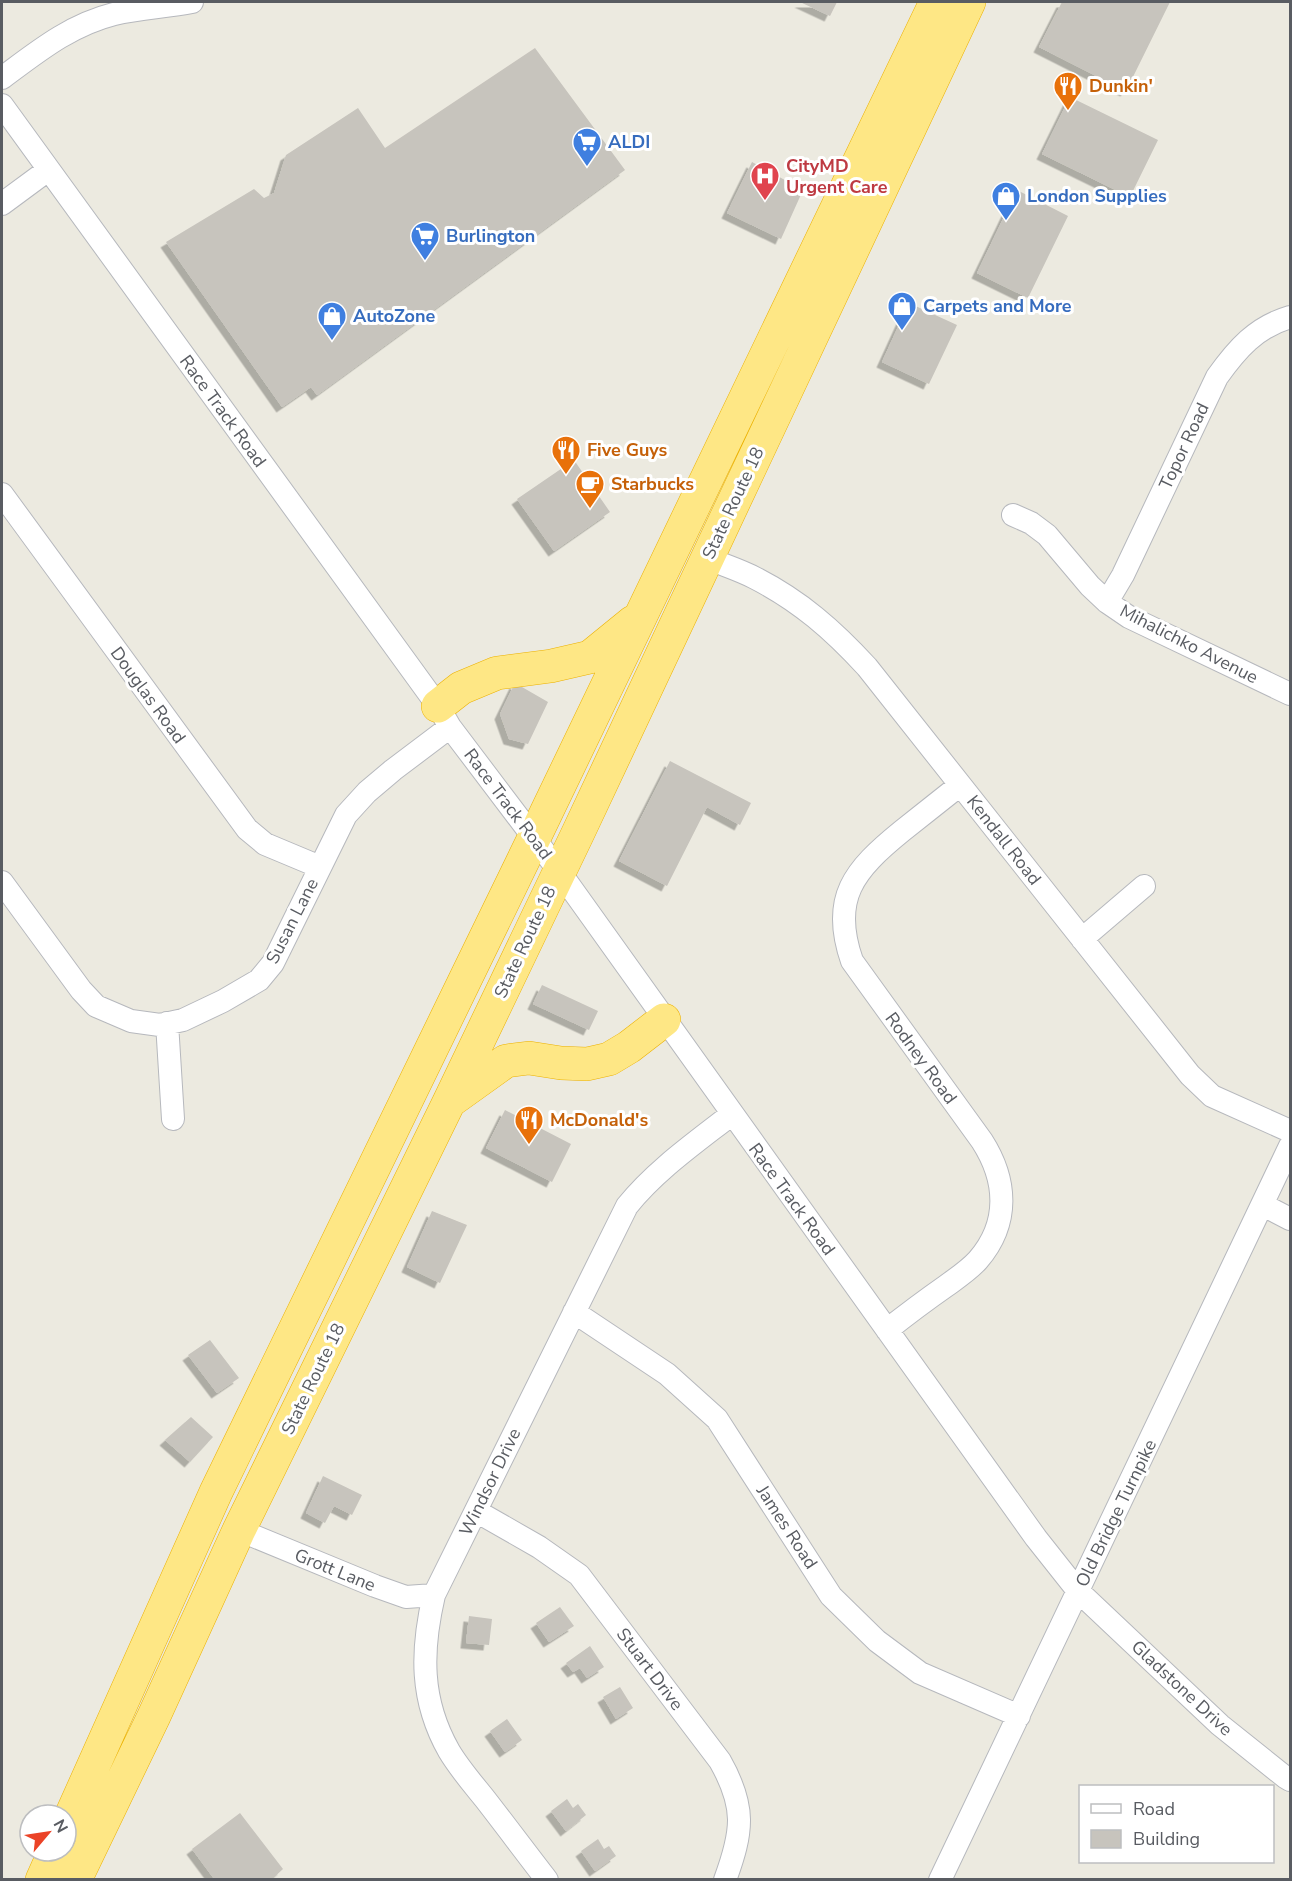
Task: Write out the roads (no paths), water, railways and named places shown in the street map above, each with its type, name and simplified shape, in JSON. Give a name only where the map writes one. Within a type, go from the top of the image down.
[{"type":"highway","name":"State Route 18","points":[[77,1803],[216,1492],[936,2]]},
{"type":"highway","name":"State Route 18","points":[[75,1880],[168,1686],[238,1530],[449,1102],[708,558],[969,2]]},
{"type":"highway","points":[[444,716],[461,688],[497,673],[551,666],[590,657],[641,615]]},
{"type":"highway","points":[[449,1102],[506,1061],[529,1058],[587,1064],[609,1059],[664,1020]]},
{"type":"highway","points":[[42,1880],[50,1863]]},
{"type":"street","points":[[2,78],[50,42],[75,28],[112,15],[186,2]]},
{"type":"street","name":"Race Track Road","points":[[2,105],[444,716],[559,871],[1036,1538],[1078,1591]]},
{"type":"street","points":[[2,204],[48,170]]},
{"type":"street","name":"Topor Road","points":[[1107,602],[1123,575],[1217,377],[1249,338],[1266,326],[1290,317]]},
{"type":"street","name":"Douglas Road","points":[[2,494],[247,829],[264,844],[320,867]]},
{"type":"street","name":"Mihalichko Avenue","points":[[1013,515],[1031,523],[1047,535],[1090,586],[1107,602],[1129,617],[1289,690]]},
{"type":"street","name":"Kendall Road","points":[[708,558],[753,576],[783,593],[811,612],[837,635],[867,667],[1190,1075],[1212,1096],[1290,1131]]},
{"type":"street","name":"Susan Lane","points":[[2,882],[81,990],[96,1006],[131,1021],[159,1025],[183,1020],[223,1002],[259,980],[273,963],[346,815],[444,716]]},
{"type":"street","name":"Rodney Road","points":[[887,1330],[976,1262],[988,1247],[996,1229],[1001,1211],[1002,1192],[998,1173],[987,1148],[852,961],[843,925],[845,906],[850,888],[861,868],[879,849],[960,785]]},
{"type":"street","points":[[1082,939],[1144,886]]},
{"type":"street","points":[[168,1023],[173,1119]]},
{"type":"street","name":"Windsor Drive","points":[[547,1880],[458,1764],[441,1734],[429,1697],[424,1659],[428,1620],[434,1595],[627,1206],[658,1173],[732,1114]]},
{"type":"street","name":"Old Bridge Turnpike","points":[[940,1880],[1290,1146]]},
{"type":"street","points":[[1263,1205],[1290,1219]]},
{"type":"street","name":"James Road","points":[[574,1312],[667,1374],[717,1419],[831,1596],[877,1641],[920,1673],[1018,1716]]},
{"type":"street","name":"Stuart Drive","points":[[476,1511],[539,1547],[579,1575],[720,1761],[732,1783],[740,1808],[739,1830],[725,1880]]},
{"type":"street","name":"Grott Lane","points":[[238,1530],[406,1597],[434,1595]]},
{"type":"street","name":"Gladstone Drive","points":[[1078,1591],[1220,1725],[1290,1780]]},
{"type":"place","name":"Dunkin'","points":[[1068,112]]},
{"type":"place","name":"ALDI","points":[[587,168]]},
{"type":"place","name":"CityMD Urgent Care","points":[[765,202]]},
{"type":"place","name":"London Supplies","points":[[1006,222]]},
{"type":"place","name":"Burlington","points":[[425,262]]},
{"type":"place","name":"Carpets and More","points":[[902,332]]},
{"type":"place","name":"AutoZone","points":[[332,342]]},
{"type":"place","name":"Five Guys","points":[[566,476]]},
{"type":"place","name":"Starbucks","points":[[590,510]]},
{"type":"place","name":"McDonald's","points":[[529,1146]]}]
